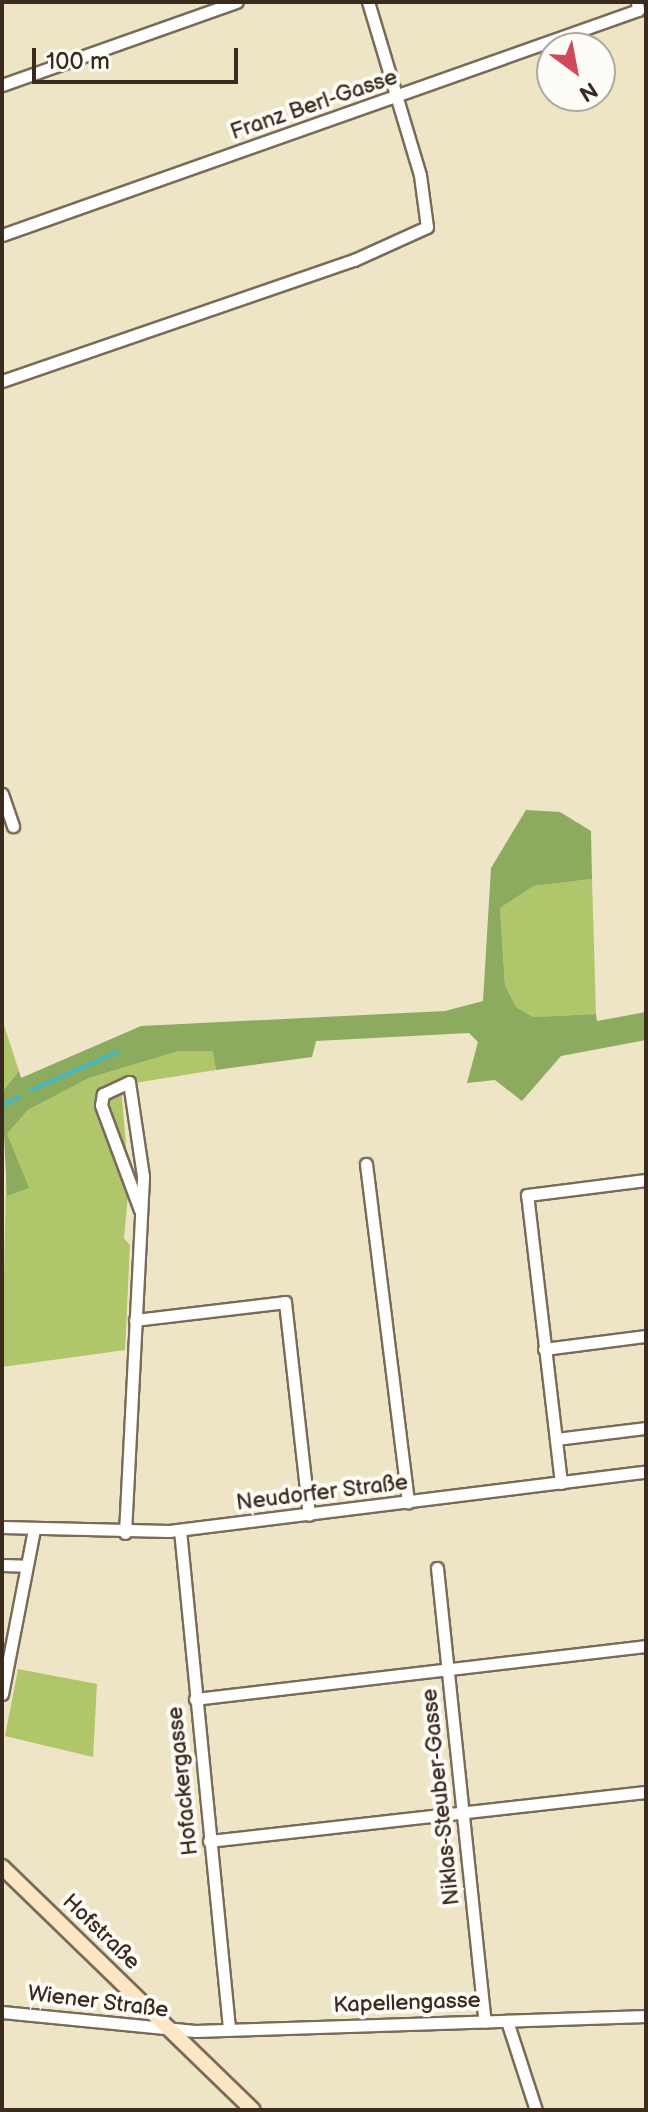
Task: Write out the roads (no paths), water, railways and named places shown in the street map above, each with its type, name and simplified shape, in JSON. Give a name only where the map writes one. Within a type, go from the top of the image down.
[{"type":"main road","name":"Hofstraße","points":[[2,1867],[170,2028]]},
{"type":"main road","name":"Wiener Straße","points":[[170,2028],[253,2110]]},
{"type":"street","points":[[2,85],[237,2]]},
{"type":"street","points":[[2,381],[354,260],[427,227],[430,215],[399,97],[368,2]]},
{"type":"street","name":"Franz Berl-Gasse","points":[[2,235],[399,97],[638,6]]},
{"type":"street","points":[[2,794],[13,826]]},
{"type":"street","points":[[125,1533],[143,1176],[129,1082],[103,1094],[101,1105],[140,1210]]},
{"type":"street","points":[[366,1164],[408,1502]]},
{"type":"street","points":[[561,1483],[527,1195],[646,1180]]},
{"type":"street","points":[[135,1320],[285,1302],[309,1515]]},
{"type":"street","points":[[544,1349],[646,1336]]},
{"type":"street","points":[[556,1439],[646,1428]]},
{"type":"street","name":"Neudorfer Straße","points":[[2,1527],[125,1533],[180,1530],[646,1472]]},
{"type":"street","points":[[2,1694],[34,1529]]},
{"type":"street","name":"Hofackergasse","points":[[180,1530],[229,2028]]},
{"type":"street","points":[[2,1565],[26,1566]]},
{"type":"street","name":"Niklas-Steuber-Gasse","points":[[437,1568],[485,2021]]},
{"type":"street","points":[[195,1699],[646,1646]]},
{"type":"street","points":[[209,1841],[646,1792]]},
{"type":"street","name":"Wiener Straße","points":[[2,2012],[170,2028]]},
{"type":"street","name":"Kapellengasse","points":[[170,2028],[646,2016]]},
{"type":"street","points":[[507,2021],[536,2110]]},
{"type":"waterway","points":[[31,1090],[117,1052]]},
{"type":"waterway","points":[[2,1105],[19,1097]]}]
